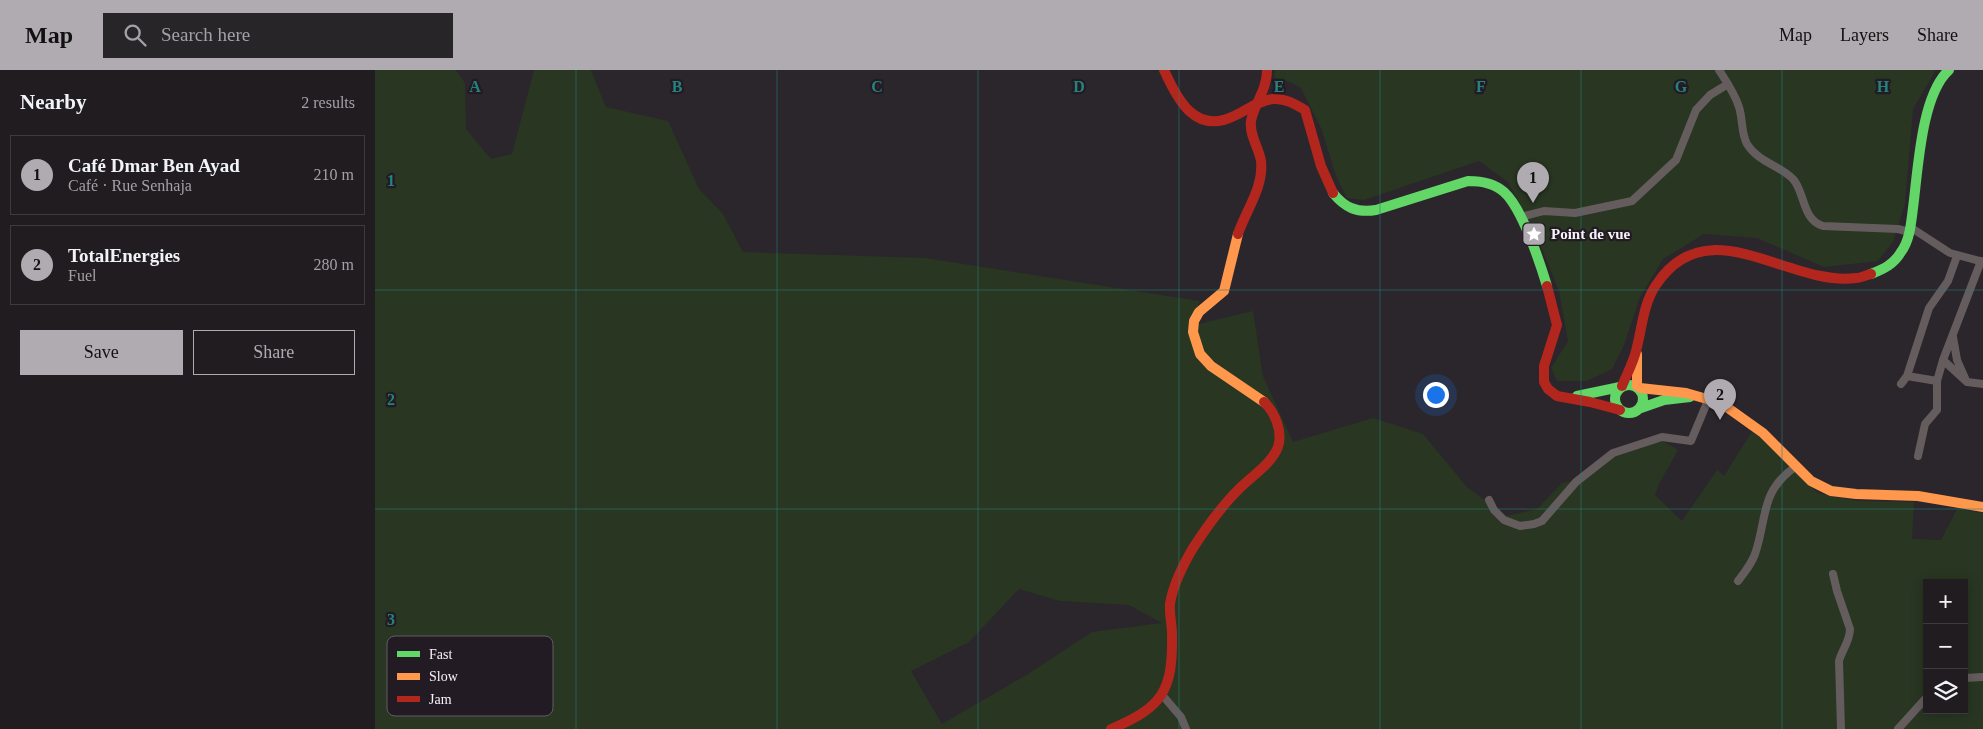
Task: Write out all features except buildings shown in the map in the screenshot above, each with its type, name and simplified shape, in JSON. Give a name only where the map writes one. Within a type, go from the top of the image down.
[{"type":"main road","points":[[1164,70],[1181,103],[1188,111],[1201,118],[1217,118],[1229,112],[1246,95],[1276,85]]},
{"type":"main road","points":[[1267,70],[1276,85],[1300,101],[1305,110],[1328,185],[1344,205],[1354,210],[1376,210],[1458,182],[1478,180],[1487,182],[1504,192],[1521,217],[1555,308],[1557,324],[1553,344],[1541,372],[1542,379],[1550,392],[1556,396],[1604,404],[1633,413],[1641,408],[1664,400],[1703,397]]},
{"type":"main road","points":[[1620,410],[1615,398],[1637,348],[1646,307],[1657,284],[1670,268],[1691,254],[1717,249],[1737,251],[1811,274],[1829,278],[1849,279],[1870,276],[1892,264],[1900,254],[1910,229],[1924,128],[1932,93],[1936,84],[1949,70]]},
{"type":"main road","points":[[1111,729],[1143,714],[1157,704],[1163,696],[1169,679],[1172,642],[1170,610],[1174,588],[1191,552],[1211,522],[1245,482],[1272,456],[1279,441],[1278,428],[1268,406],[1250,391],[1212,369],[1201,358],[1193,336],[1194,321],[1198,314],[1203,307],[1224,291],[1245,216],[1260,183],[1261,162],[1252,134],[1251,122],[1255,110],[1276,85]]},
{"type":"main road","points":[[1637,348],[1639,387],[1644,398],[1641,408]]},
{"type":"main road","points":[[1569,397],[1633,384],[1639,387],[1703,397],[1721,403],[1745,418],[1763,433],[1811,481],[1831,492],[1917,496],[1983,507]]},
{"type":"street","points":[[1719,70],[1739,107],[1743,135],[1751,150],[1765,162],[1792,178],[1807,210],[1815,222],[1823,226],[1910,229],[1957,256],[1982,262],[1964,303],[1943,360],[1937,381],[1937,410],[1925,424],[1918,456]]},
{"type":"street","points":[[1521,217],[1544,211],[1575,213],[1619,206],[1632,201],[1675,160],[1696,110],[1710,96],[1728,84]]},
{"type":"street","points":[[1901,384],[1907,376],[1929,308],[1948,281],[1957,256]]},
{"type":"street","points":[[1953,337],[1957,360],[1967,382]]},
{"type":"street","points":[[1943,360],[1967,382],[1983,384]]},
{"type":"street","points":[[1907,376],[1937,381]]},
{"type":"street","points":[[1489,500],[1494,510],[1504,520],[1520,526],[1542,521],[1576,482],[1613,453],[1662,437],[1691,441],[1703,397]]},
{"type":"street","points":[[1738,581],[1756,552],[1764,511],[1773,488],[1785,474],[1795,467]]},
{"type":"street","points":[[1833,574],[1850,629],[1850,635],[1841,652],[1839,661],[1841,729]]},
{"type":"street","points":[[1968,678],[1983,677]]},
{"type":"street","points":[[1163,696],[1181,717],[1186,729]]},
{"type":"street","points":[[1898,729],[1923,701]]},
{"type":"green space","points":[[375,70],[456,70],[465,83],[466,129],[491,159],[512,154],[534,70],[591,70],[606,107],[668,121],[699,189],[723,214],[743,252],[925,258],[1200,301],[1190,326],[1253,311],[1263,376],[1293,442],[1373,418],[1423,434],[1467,487],[1506,516],[1537,509],[1562,483],[1587,479],[1614,454],[1663,441],[1678,450],[1655,495],[1682,521],[1717,470],[1724,476],[1754,428],[1787,464],[1818,493],[1857,501],[1914,502],[1912,539],[1941,540],[1957,509],[1983,513],[1983,729],[375,729]],"holes":[[[1019,589],[1060,601],[1129,605],[1162,623],[1092,632],[1028,674],[942,724],[911,671],[969,642]]]},
{"type":"green space","points":[[1275,70],[1936,70],[1913,109],[1905,204],[1893,242],[1878,261],[1824,267],[1757,238],[1704,234],[1663,259],[1640,297],[1624,345],[1612,369],[1587,381],[1557,381],[1551,368],[1568,341],[1559,291],[1540,244],[1508,182],[1479,161],[1364,200],[1347,198],[1336,176],[1321,128],[1301,88],[1290,82],[1274,78]]},
{"type":"traffic: fast","points":[[1871,274],[1892,263],[1904,247],[1908,237],[1922,134],[1932,97],[1949,70]]},
{"type":"traffic: fast","points":[[1333,193],[1347,206],[1357,210],[1369,211],[1468,181],[1492,185],[1504,192],[1517,210],[1530,236],[1547,286]]},
{"type":"traffic: fast","points":[[1629,385],[1639,389],[1643,399],[1639,409],[1629,413],[1619,409],[1615,399],[1619,389],[1629,385]]},
{"type":"traffic: fast","points":[[1577,396],[1620,387]]},
{"type":"traffic: fast","points":[[1641,408],[1664,400],[1690,397]]},
{"type":"traffic: slow","points":[[1238,234],[1224,291],[1199,312],[1194,321],[1193,332],[1200,354],[1211,366],[1264,402]]},
{"type":"traffic: slow","points":[[1637,354],[1637,386]]},
{"type":"traffic: slow","points":[[1640,388],[1686,393],[1721,403],[1763,433],[1811,481],[1831,491],[1856,494],[1918,496],[1983,507]]},
{"type":"traffic: jam","points":[[1164,70],[1175,92],[1189,111],[1208,121],[1220,121],[1263,101],[1273,99],[1286,100],[1305,110],[1321,166],[1333,193]]},
{"type":"traffic: jam","points":[[1238,234],[1260,180],[1261,161],[1251,131],[1251,121],[1265,84],[1267,70]]},
{"type":"traffic: jam","points":[[1622,386],[1635,355],[1648,300],[1656,285],[1677,262],[1700,252],[1724,250],[1750,255],[1803,272],[1830,278],[1858,278],[1871,274]]},
{"type":"traffic: jam","points":[[1547,286],[1557,325],[1544,366],[1544,382],[1548,389],[1557,396],[1620,410]]},
{"type":"traffic: jam","points":[[1111,729],[1143,713],[1161,695],[1167,683],[1172,654],[1170,604],[1173,589],[1182,568],[1193,548],[1219,511],[1270,460],[1278,447],[1279,429],[1272,411],[1264,402]]},
{"type":"place","name":"Café Dmar Ben Ayad","points":[[1533,203]]},
{"type":"place","name":"Point de vue","points":[[1534,234]]},
{"type":"place","name":"TotalEnergies","points":[[1720,420]]}]
